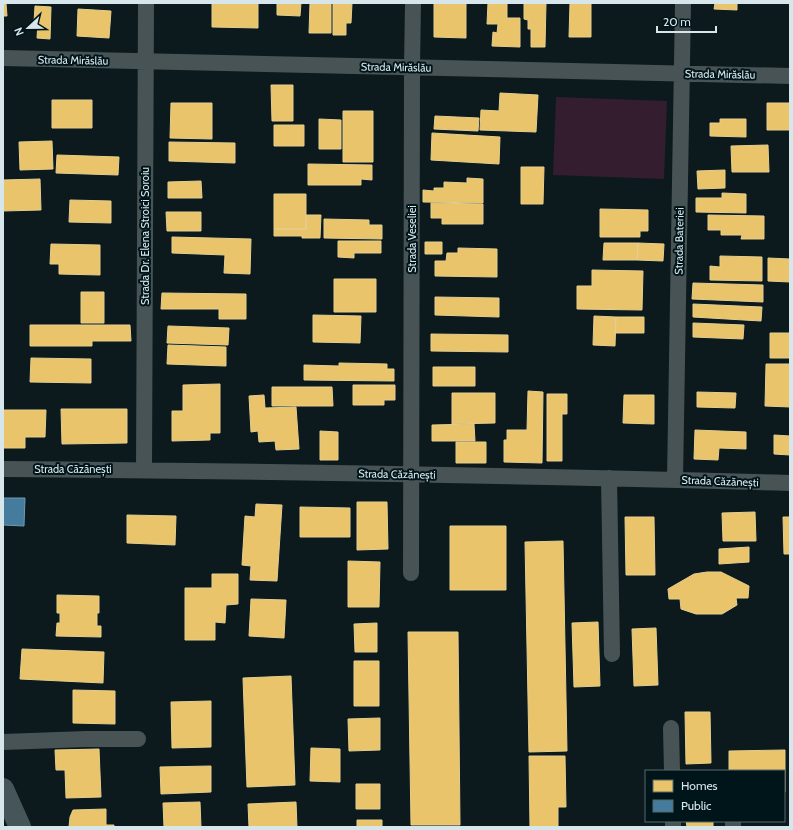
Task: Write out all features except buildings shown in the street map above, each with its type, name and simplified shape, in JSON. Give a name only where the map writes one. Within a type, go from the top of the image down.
[{"type":"main road","points":[[3,789],[20,827]]},
{"type":"street","name":"Strada Dr. Elena Stroici Soroiu","points":[[144,470],[146,3]]},
{"type":"street","name":"Strada Veseliei","points":[[411,573],[413,3]]},
{"type":"street","name":"Strada Bateriei","points":[[675,480],[683,3]]},
{"type":"street","name":"Strada Mirăslău","points":[[3,58],[790,76]]},
{"type":"street","name":"Strada Căzănești","points":[[3,469],[609,478],[790,483]]},
{"type":"street","points":[[609,478],[612,654]]},
{"type":"street","points":[[671,728],[672,770]]},
{"type":"street","points":[[3,742],[138,739]]},
{"type":"shaded area","points":[[556,97],[667,101],[664,179],[553,175]]}]
